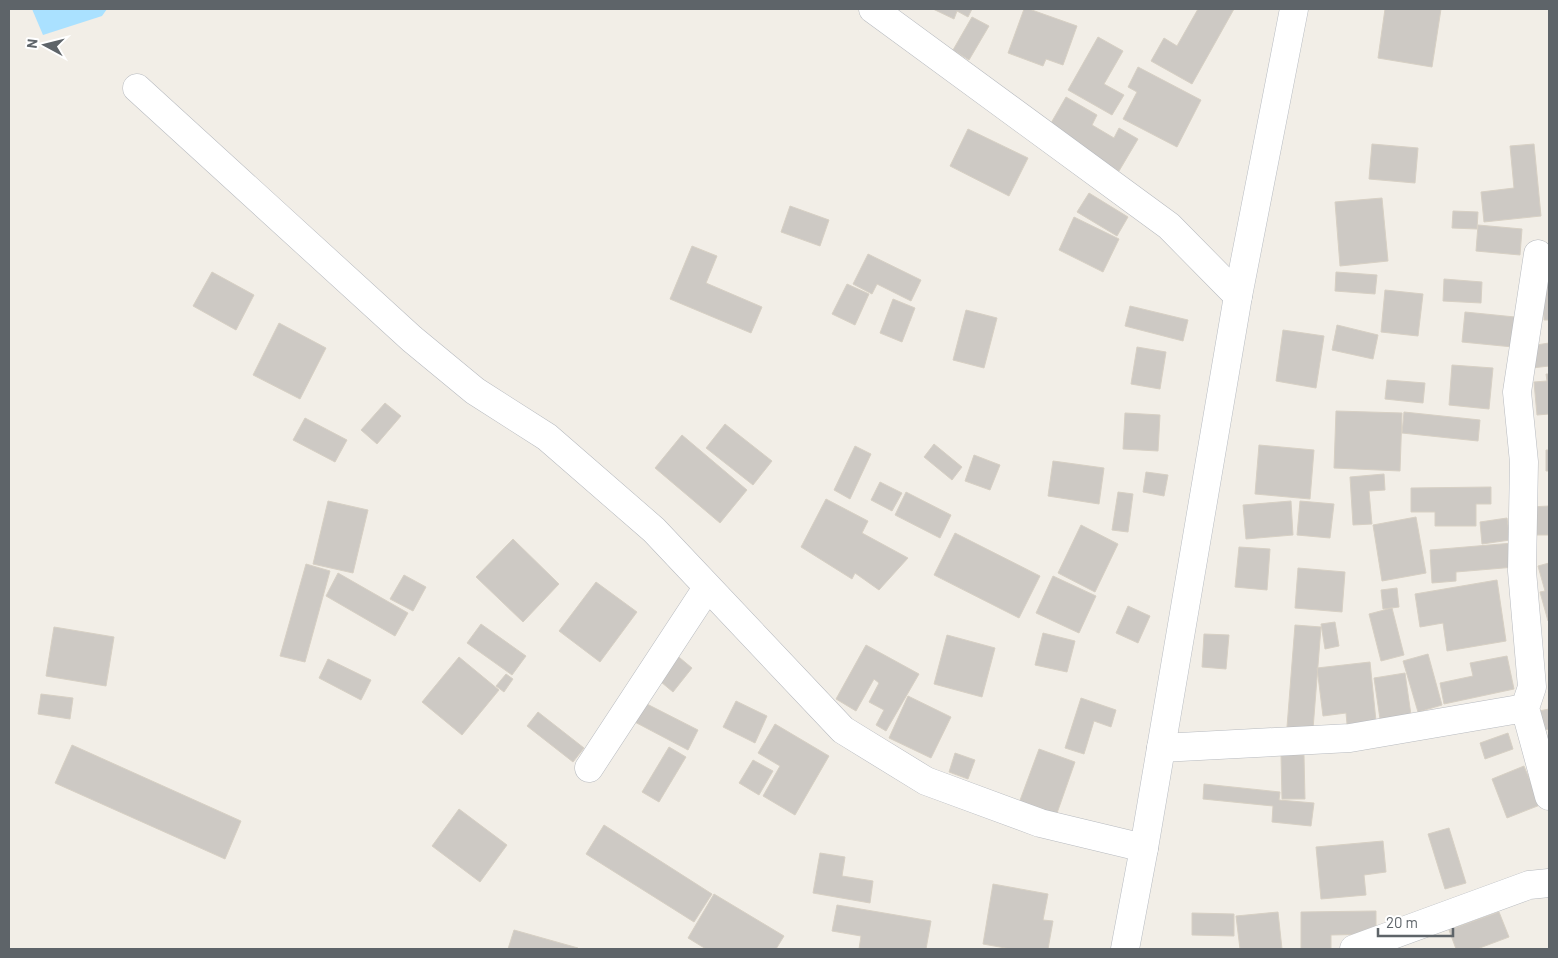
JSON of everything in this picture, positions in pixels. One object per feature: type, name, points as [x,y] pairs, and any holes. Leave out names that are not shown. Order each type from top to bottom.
[{"type":"street","points":[[873,9],[1168,226],[1238,296]]},
{"type":"street","points":[[1125,949],[1238,296],[1294,9]]},
{"type":"street","points":[[137,88],[412,339],[475,391],[547,437],[654,530],[843,730],[926,781],[1040,823],[1144,848]]},
{"type":"street","points":[[1538,254],[1517,392],[1524,462],[1522,571],[1532,687],[1525,708],[1549,796]]},
{"type":"street","points":[[589,768],[707,588]]},
{"type":"street","points":[[1161,748],[1350,738],[1525,708]]},
{"type":"street","points":[[1354,949],[1529,885],[1549,883]]},
{"type":"water","points":[[32,9],[107,9],[102,16],[43,35]]},
{"type":"building","points":[[933,9],[972,9],[968,17],[957,11],[954,19]]},
{"type":"building","points":[[1024,9],[1029,9],[1077,26],[1063,65],[1046,59],[1043,66],[1008,53]]},
{"type":"building","points":[[1198,9],[1234,9],[1192,84],[1151,61],[1164,38],[1177,46]]},
{"type":"building","points":[[1385,9],[1441,9],[1432,67],[1378,58]]},
{"type":"building","points":[[972,17],[989,26],[969,60],[953,50]]},
{"type":"building","points":[[1098,37],[1123,51],[1104,84],[1124,95],[1112,115],[1068,90]]},
{"type":"building","points":[[1138,67],[1201,100],[1177,147],[1123,119],[1137,92],[1128,87]]},
{"type":"building","points":[[1066,97],[1097,115],[1092,125],[1114,138],[1119,128],[1138,139],[1119,171],[1047,130]]},
{"type":"building","points":[[968,129],[1028,158],[1009,196],[950,166]]},
{"type":"building","points":[[1372,144],[1418,148],[1415,183],[1369,179]]},
{"type":"building","points":[[1534,144],[1541,216],[1484,222],[1481,192],[1514,188],[1510,146]]},
{"type":"building","points":[[1089,193],[1128,217],[1117,236],[1077,212]]},
{"type":"building","points":[[1382,198],[1388,261],[1340,266],[1335,202]]},
{"type":"building","points":[[790,206],[829,220],[820,246],[781,232]]},
{"type":"building","points":[[1453,211],[1478,212],[1477,229],[1452,228]]},
{"type":"building","points":[[1074,217],[1119,239],[1103,272],[1059,250]]},
{"type":"building","points":[[1478,225],[1522,229],[1520,255],[1476,251]]},
{"type":"building","points":[[692,246],[717,256],[706,283],[762,307],[751,333],[670,299]]},
{"type":"building","points":[[868,254],[921,280],[911,301],[877,284],[872,294],[853,284]]},
{"type":"building","points":[[212,272],[254,295],[236,330],[193,306]]},
{"type":"building","points":[[1336,272],[1377,275],[1375,294],[1335,291]]},
{"type":"building","points":[[1542,277],[1549,277],[1549,320],[1544,320]]},
{"type":"building","points":[[1444,279],[1482,282],[1481,303],[1443,301]]},
{"type":"building","points":[[847,284],[869,294],[855,325],[832,314]]},
{"type":"building","points":[[1385,290],[1423,294],[1418,336],[1381,332]]},
{"type":"building","points":[[893,299],[915,308],[902,342],[880,333]]},
{"type":"building","points":[[1130,306],[1188,320],[1183,341],[1125,326]]},
{"type":"building","points":[[966,310],[997,318],[984,368],[953,360]]},
{"type":"building","points":[[1465,312],[1515,317],[1513,347],[1462,342]]},
{"type":"building","points":[[279,323],[326,348],[300,399],[253,375]]},
{"type":"building","points":[[1337,325],[1378,335],[1373,359],[1332,350]]},
{"type":"building","points":[[1283,330],[1324,336],[1316,388],[1276,381]]},
{"type":"building","points":[[1549,343],[1549,366],[1532,368],[1530,346]]},
{"type":"building","points":[[1137,347],[1166,352],[1160,389],[1131,384]]},
{"type":"building","points":[[1452,365],[1493,368],[1489,409],[1449,405]]},
{"type":"building","points":[[1546,374],[1549,374],[1549,414],[1537,415],[1534,382],[1547,381]]},
{"type":"building","points":[[1387,380],[1425,383],[1423,403],[1385,399]]},
{"type":"building","points":[[385,403],[401,416],[377,444],[361,430]]},
{"type":"building","points":[[1336,411],[1402,413],[1400,471],[1334,468]]},
{"type":"building","points":[[1404,412],[1480,420],[1478,441],[1402,433]]},
{"type":"building","points":[[1125,413],[1160,415],[1158,451],[1123,449]]},
{"type":"building","points":[[305,418],[347,440],[335,462],[293,440]]},
{"type":"building","points":[[725,424],[772,461],[753,485],[706,448]]},
{"type":"building","points":[[682,435],[747,490],[720,523],[655,468]]},
{"type":"building","points":[[934,444],[962,467],[952,480],[924,457]]},
{"type":"building","points":[[1259,445],[1314,450],[1310,499],[1255,494]]},
{"type":"building","points":[[855,446],[871,454],[850,499],[834,490]]},
{"type":"building","points":[[1546,450],[1549,450],[1549,471],[1546,471]]},
{"type":"building","points":[[974,455],[1000,465],[990,490],[965,481]]},
{"type":"building","points":[[1053,461],[1104,468],[1099,504],[1048,496]]},
{"type":"building","points":[[1146,472],[1168,475],[1164,496],[1143,492]]},
{"type":"building","points":[[1384,474],[1385,490],[1369,491],[1372,524],[1353,525],[1350,477]]},
{"type":"building","points":[[880,482],[902,493],[892,511],[871,500]]},
{"type":"building","points":[[1491,487],[1491,504],[1476,504],[1476,526],[1435,526],[1435,512],[1411,512],[1411,488]]},
{"type":"building","points":[[906,492],[951,515],[940,538],[895,515]]},
{"type":"building","points":[[1118,492],[1133,494],[1128,532],[1112,530]]},
{"type":"building","points":[[826,499],[868,521],[862,533],[908,558],[879,590],[855,573],[852,579],[801,547]]},
{"type":"building","points":[[328,501],[368,510],[353,573],[313,564]]},
{"type":"building","points":[[1291,501],[1293,535],[1246,539],[1243,505]]},
{"type":"building","points":[[1300,501],[1334,504],[1330,538],[1297,535]]},
{"type":"building","points":[[1549,506],[1549,535],[1530,535],[1530,507]]},
{"type":"building","points":[[1416,517],[1426,573],[1382,581],[1373,525]]},
{"type":"building","points":[[1507,518],[1510,540],[1482,544],[1480,522]]},
{"type":"building","points":[[1081,525],[1118,544],[1095,592],[1058,573]]},
{"type":"building","points":[[955,533],[1040,576],[1019,618],[934,575]]},
{"type":"building","points":[[513,539],[559,584],[523,622],[476,577]]},
{"type":"building","points":[[1513,543],[1515,567],[1456,572],[1456,581],[1432,583],[1430,550]]},
{"type":"building","points":[[1239,547],[1270,549],[1267,590],[1235,587]]},
{"type":"building","points":[[1549,563],[1548,621],[1540,592],[1545,591],[1538,566]]},
{"type":"building","points":[[306,564],[330,571],[305,662],[280,656]]},
{"type":"building","points":[[1298,568],[1345,572],[1342,612],[1295,608]]},
{"type":"building","points":[[338,573],[408,613],[395,636],[326,596]]},
{"type":"building","points":[[404,575],[426,587],[413,611],[390,599]]},
{"type":"building","points":[[1053,576],[1096,596],[1079,633],[1036,613]]},
{"type":"building","points":[[1497,580],[1506,641],[1447,651],[1443,623],[1420,627],[1415,594]]},
{"type":"building","points":[[596,582],[637,612],[600,662],[559,631]]},
{"type":"building","points":[[1397,588],[1399,607],[1383,609],[1381,590]]},
{"type":"building","points":[[1128,606],[1150,616],[1138,643],[1116,633]]},
{"type":"building","points":[[1392,608],[1404,655],[1381,661],[1369,614]]},
{"type":"building","points":[[1335,622],[1339,646],[1325,649],[1321,624]]},
{"type":"building","points":[[481,624],[526,656],[512,675],[467,643]]},
{"type":"building","points":[[1295,625],[1321,627],[1313,729],[1287,727]]},
{"type":"building","points":[[54,627],[114,637],[106,686],[46,676]]},
{"type":"building","points":[[1043,633],[1075,641],[1067,672],[1035,665]]},
{"type":"building","points":[[1204,634],[1229,635],[1226,669],[1202,667]]},
{"type":"building","points":[[947,635],[995,648],[982,697],[934,684]]},
{"type":"building","points":[[866,645],[919,674],[886,731],[876,725],[884,710],[869,702],[879,683],[874,679],[856,711],[836,699]]},
{"type":"building","points":[[674,653],[692,668],[673,692],[655,677]]},
{"type":"building","points":[[1428,654],[1442,705],[1418,712],[1403,661]]},
{"type":"building","points":[[1507,656],[1514,689],[1444,704],[1440,683],[1473,676],[1470,663]]},
{"type":"building","points":[[459,657],[499,690],[462,735],[422,702]]},
{"type":"building","points":[[328,659],[371,680],[361,700],[319,678]]},
{"type":"building","points":[[1370,662],[1376,721],[1347,724],[1346,713],[1323,716],[1317,668]]},
{"type":"building","points":[[1405,673],[1411,715],[1380,719],[1374,678]]},
{"type":"building","points":[[506,674],[513,679],[504,692],[496,686]]},
{"type":"building","points":[[41,694],[73,698],[70,719],[38,714]]},
{"type":"building","points":[[908,696],[951,717],[931,758],[889,738]]},
{"type":"building","points":[[1081,698],[1116,710],[1111,727],[1094,721],[1084,754],[1065,748]]},
{"type":"building","points":[[641,701],[698,730],[688,750],[631,720]]},
{"type":"building","points":[[736,701],[767,716],[755,743],[723,727]]},
{"type":"building","points":[[1549,709],[1549,729],[1544,730],[1539,711]]},
{"type":"building","points":[[538,712],[584,748],[573,762],[527,726]]},
{"type":"building","points":[[775,724],[829,756],[795,815],[763,796],[780,766],[758,753]]},
{"type":"building","points":[[1508,733],[1513,749],[1485,759],[1480,743]]},
{"type":"building","points":[[72,745],[241,821],[225,859],[55,783]]},
{"type":"building","points":[[669,747],[686,757],[659,802],[642,792]]},
{"type":"building","points":[[1039,749],[1075,762],[1056,816],[1019,803]]},
{"type":"building","points":[[955,753],[975,760],[968,779],[949,772]]},
{"type":"building","points":[[1281,755],[1304,755],[1305,799],[1282,799]]},
{"type":"building","points":[[753,760],[773,771],[759,795],[739,783]]},
{"type":"building","points":[[1524,766],[1540,805],[1507,818],[1492,779]]},
{"type":"building","points":[[1204,784],[1280,792],[1279,800],[1314,803],[1311,826],[1272,822],[1273,806],[1203,799]]},
{"type":"building","points":[[459,809],[507,845],[480,882],[432,846]]},
{"type":"building","points":[[604,825],[712,894],[694,922],[586,854]]},
{"type":"building","points":[[1449,828],[1466,883],[1445,889],[1428,834]]},
{"type":"building","points":[[1383,841],[1386,872],[1364,875],[1366,895],[1321,899],[1316,847]]},
{"type":"building","points":[[820,853],[845,857],[842,876],[873,881],[870,903],[813,893]]},
{"type":"building","points":[[993,884],[1048,894],[1043,920],[1053,921],[1048,949],[1011,949],[983,944]]},
{"type":"building","points":[[714,894],[784,936],[776,949],[706,949],[688,938]]},
{"type":"building","points":[[837,905],[931,921],[926,949],[859,949],[861,936],[832,931]]},
{"type":"building","points":[[1376,911],[1376,934],[1331,935],[1331,949],[1301,949],[1301,912]]},
{"type":"building","points":[[1278,912],[1282,949],[1240,949],[1236,916]]},
{"type":"building","points":[[1499,912],[1509,937],[1477,949],[1456,949],[1449,930]]},
{"type":"building","points":[[1192,913],[1234,914],[1234,936],[1192,935]]},
{"type":"building","points":[[514,930],[578,948],[578,949],[508,949]]}]
